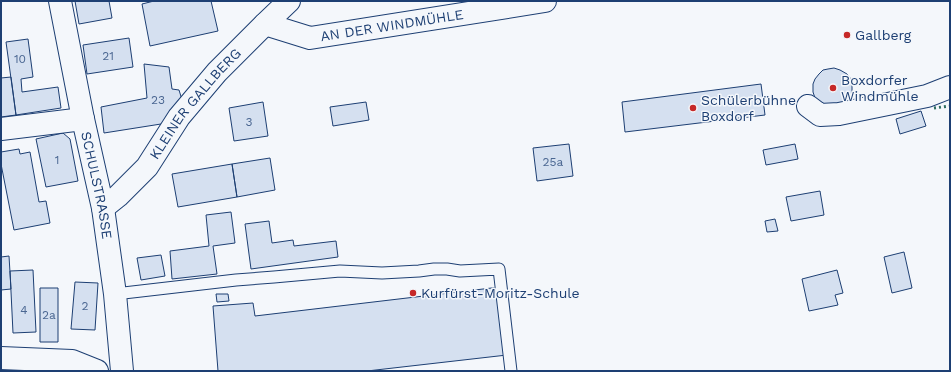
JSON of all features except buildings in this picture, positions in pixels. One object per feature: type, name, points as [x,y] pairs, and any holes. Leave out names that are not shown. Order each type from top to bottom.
[{"type":"street","name":"SCHULSTRASSE","points":[[60,1],[83,119],[103,208],[116,294],[122,371]]},
{"type":"street","name":"KLEINER GALLBERG","points":[[103,208],[118,196],[147,167],[179,117],[217,72],[289,1]]},
{"type":"street","name":"AN DER WINDMÜHLE","points":[[265,24],[310,38],[545,1]]},
{"type":"street","points":[[808,106],[820,115],[839,114],[927,96],[950,87]]},
{"type":"street","points":[[1,129],[83,119]]},
{"type":"street","points":[[1,358],[72,361],[97,371]]},
{"type":"lane","points":[[116,294],[236,280],[340,271],[382,273],[447,269],[460,271],[499,269],[511,371]]},
{"type":"hedge","points":[[934,108],[950,106]]},
{"type":"place","name":"Gallberg","points":[[847,35]]},
{"type":"place","name":"Boxdorfer Windmühle","points":[[833,88]]},
{"type":"place","name":"Schülerbühne Boxdorf","points":[[693,108]]},
{"type":"place","name":"Kurfürst-Moritz-Schule","points":[[413,293]]}]
